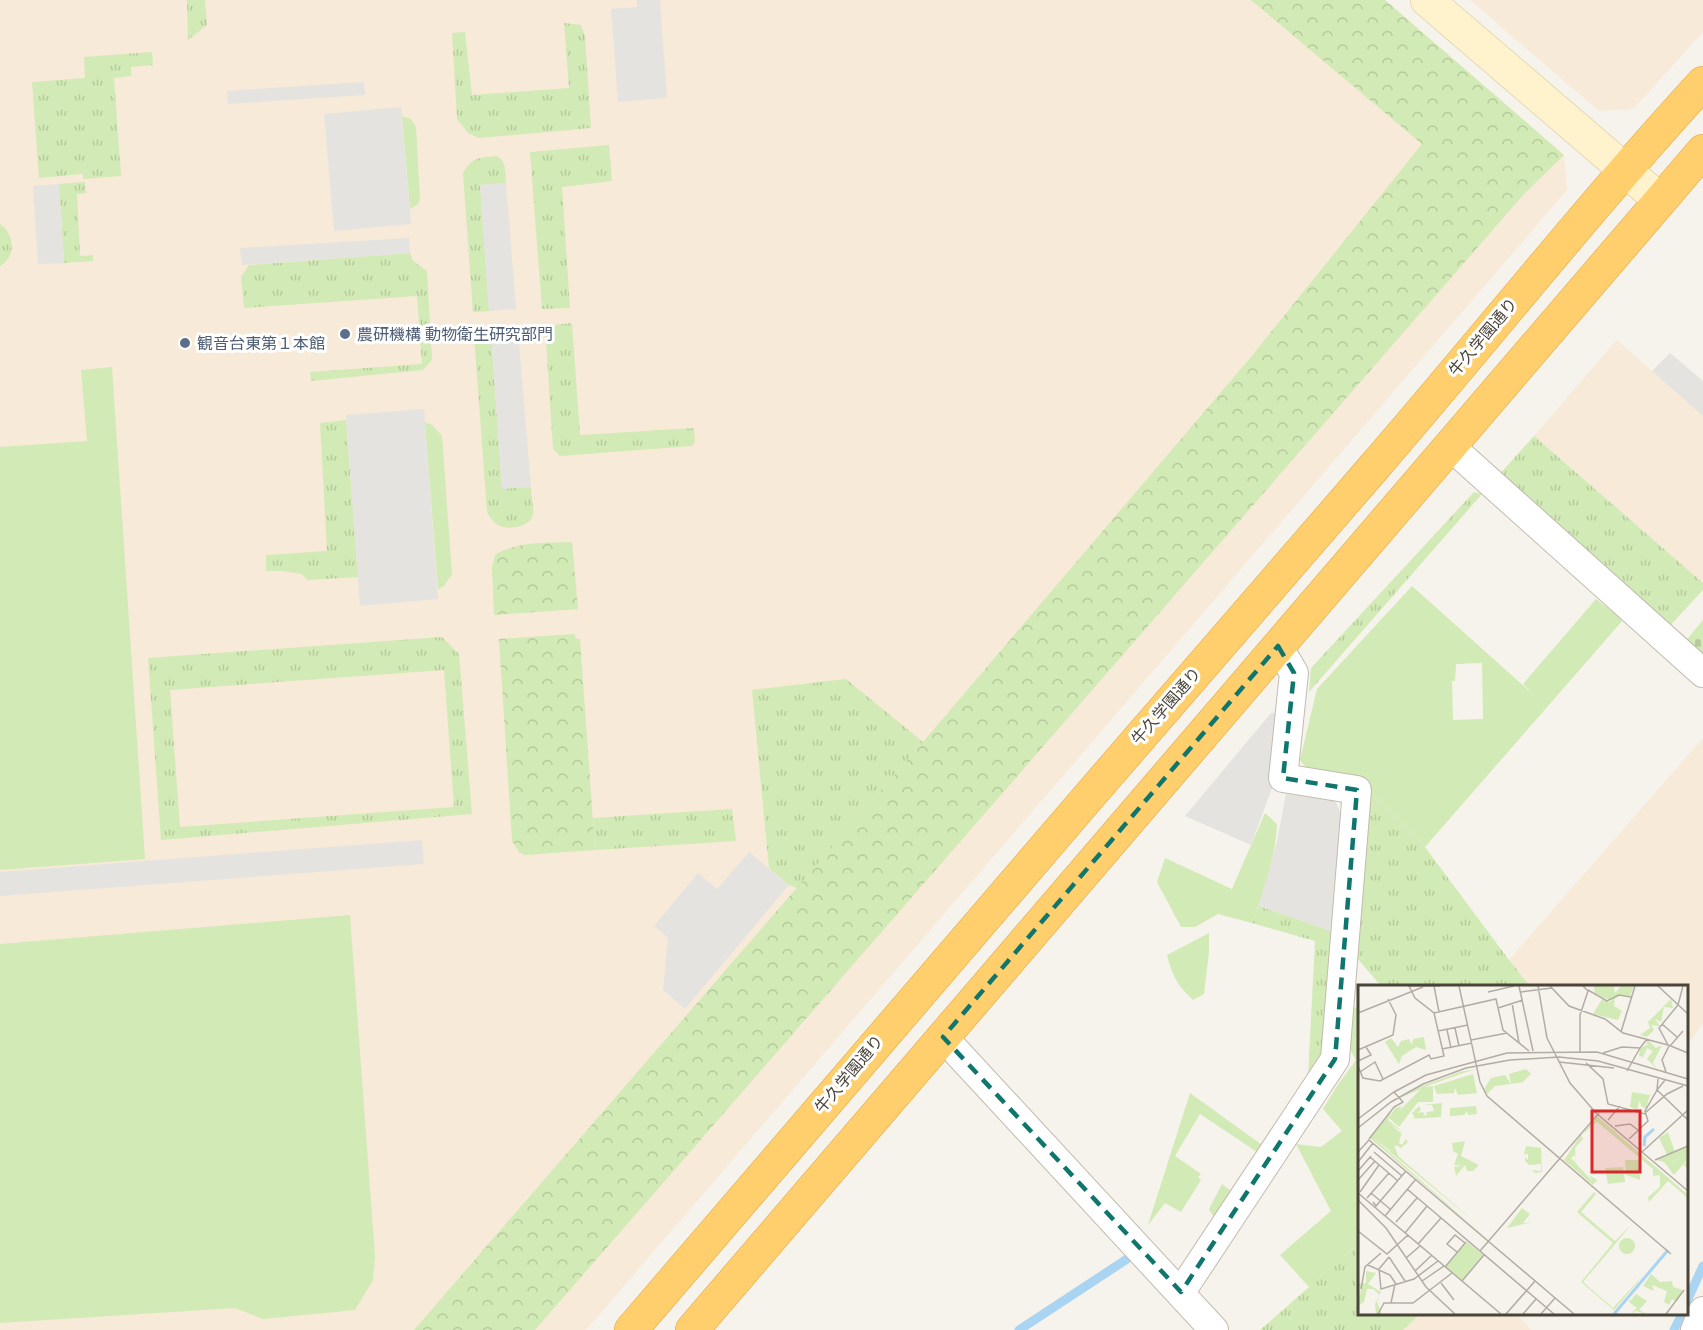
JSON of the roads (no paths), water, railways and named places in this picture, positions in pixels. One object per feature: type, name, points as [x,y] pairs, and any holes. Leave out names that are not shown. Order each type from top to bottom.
[{"type":"highway","name":"牛久学園通り","points":[[631,1330],[921,989],[1383,456],[1625,170],[1703,83]]},
{"type":"highway","points":[[692,1330],[1703,151]]},
{"type":"street","points":[[1426,0],[1660,200]]},
{"type":"street","points":[[1450,446],[1703,673]]},
{"type":"street","points":[[1181,1292],[1335,1059],[1357,790],[1283,778],[1294,673],[1278,646]]},
{"type":"street","points":[[943,1037],[1214,1330]]},
{"type":"street","points":[[1695,1330],[1703,1311]]},
{"type":"waterway","points":[[1019,1330],[1127,1259]]},
{"type":"waterway","points":[[1688,1299],[1703,1266]]},
{"type":"waterway","points":[[1674,1330],[1682,1315]]},
{"type":"place","name":"農研機構 動物衛生研究部門","points":[[345,334]]},
{"type":"place","name":"観音台東第１本館","points":[[185,343]]}]
